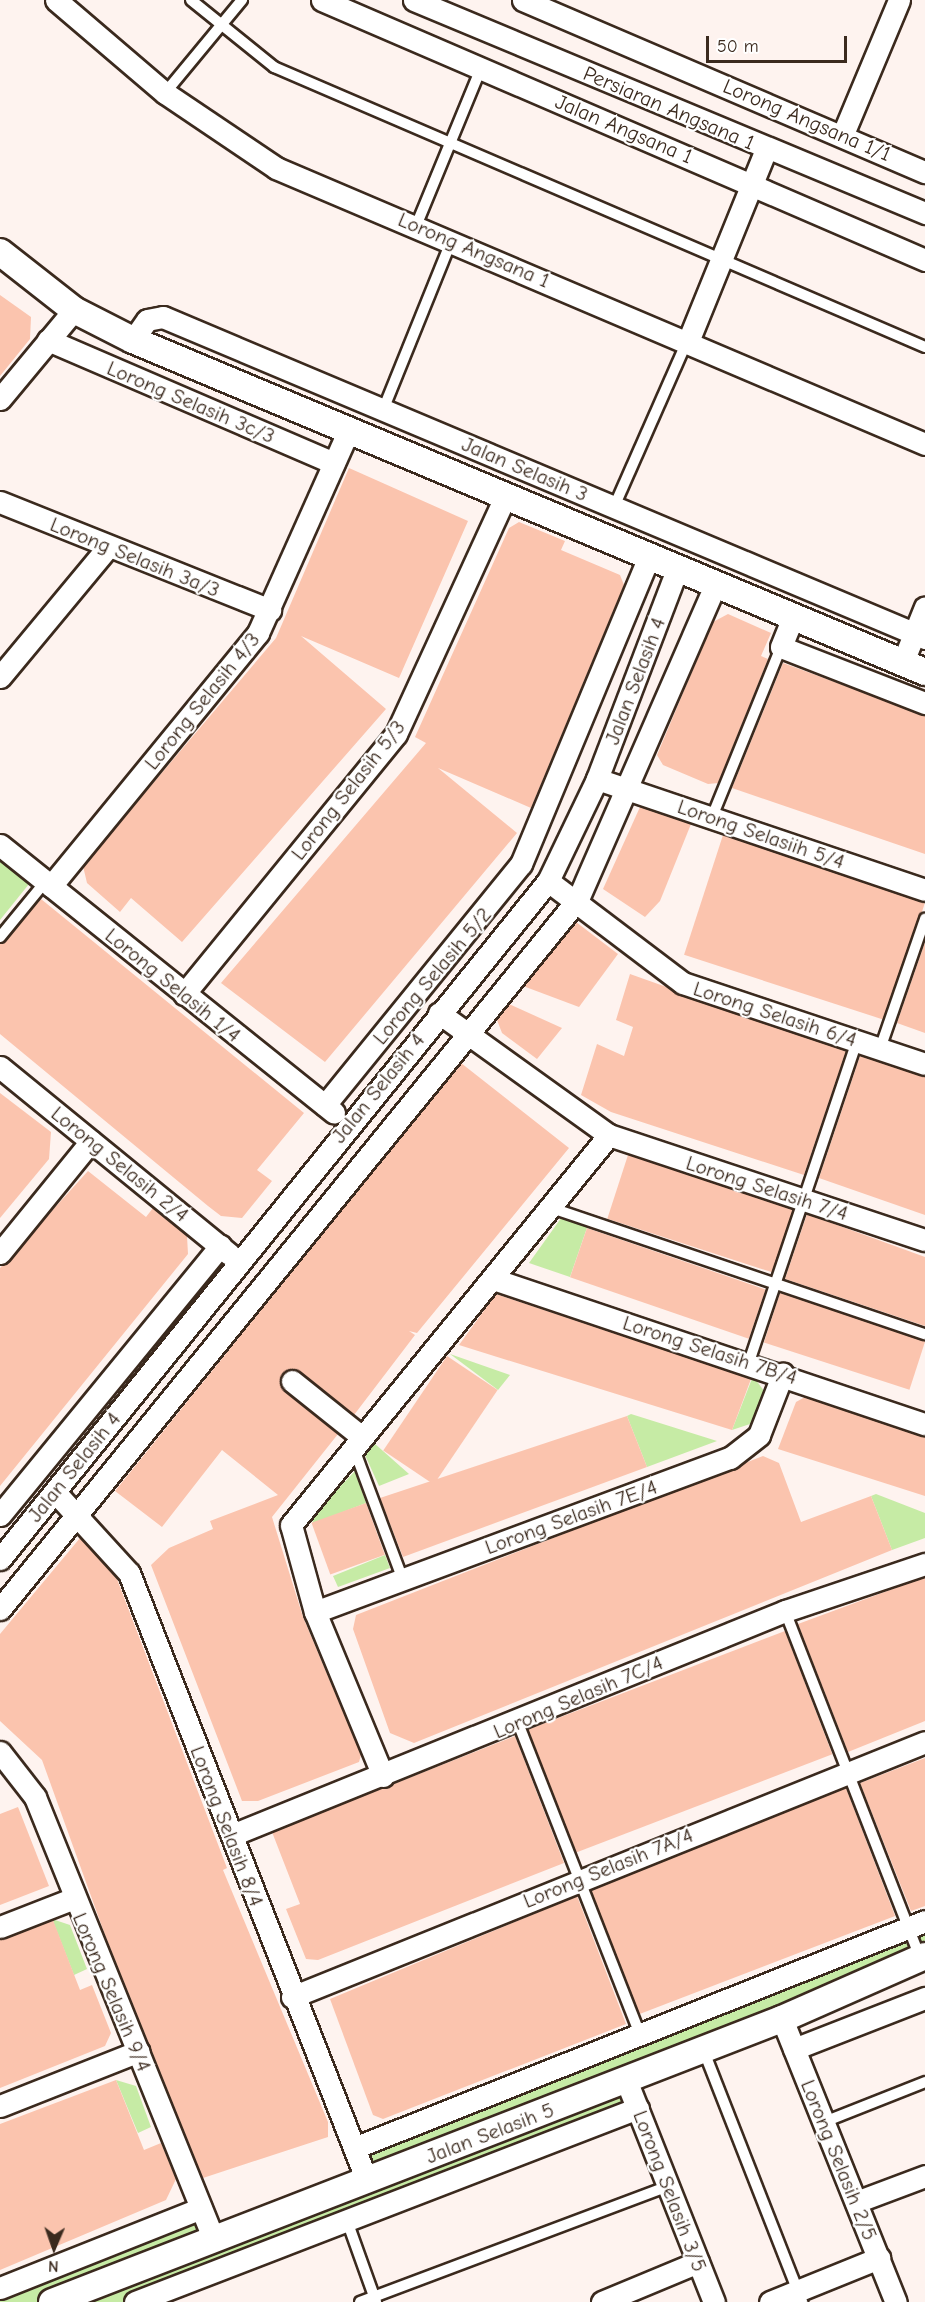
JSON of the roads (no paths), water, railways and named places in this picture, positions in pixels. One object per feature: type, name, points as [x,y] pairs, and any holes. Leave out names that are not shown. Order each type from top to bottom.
[{"type":"street","name":"Lorong Angsana 1","points":[[56,0],[165,93],[276,168],[688,339],[925,444]]},
{"type":"street","name":"Jalan Angsana 1","points":[[322,0],[752,183],[925,260]]},
{"type":"street","name":"Persiaran Angsana 1","points":[[414,0],[766,149],[925,213]]},
{"type":"street","name":"Lorong Angsana 1/1","points":[[524,0],[843,134],[925,172]]},
{"type":"street","points":[[843,134],[899,0]]},
{"type":"street","points":[[688,339],[766,149]]},
{"type":"street","name":"Jalan Selasih 3","points":[[0,252],[74,310],[133,340],[913,668]]},
{"type":"street","points":[[0,399],[74,310]]},
{"type":"street","name":"Jalan Selasih 3","points":[[133,340],[147,320],[163,317],[920,636]]},
{"type":"street","name":"Lorong Selasih 3c/3","points":[[48,340],[334,463]]},
{"type":"street","name":"Lorong Selasih 4/3","points":[[48,884],[258,633],[349,429]]},
{"type":"street","name":"Lorong Selasih 5/3","points":[[184,994],[396,734],[505,497]]},
{"type":"street","name":"Lorong Selasih 3a/3","points":[[0,502],[107,548],[270,610]]},
{"type":"street","points":[[0,677],[107,548]]},
{"type":"street","name":"Lorong Selasih 5/2","points":[[325,1105],[510,882],[532,842],[648,557]]},
{"type":"street","name":"Jalan Selasih 4","points":[[0,1559],[255,1244],[348,1124],[548,881],[597,779],[677,570]]},
{"type":"street","points":[[0,1610],[472,1034],[578,899],[630,789],[715,586]]},
{"type":"street","points":[[913,668],[925,607]]},
{"type":"street","points":[[793,618],[781,647],[925,703]]},
{"type":"street","name":"Lorong Selasiih 5/4","points":[[597,779],[925,890]]},
{"type":"street","name":"Lorong Selasih 1/4","points":[[0,845],[348,1124]]},
{"type":"street","name":"Lorong Selasih 6/4","points":[[548,881],[578,899],[682,983],[925,1064]]},
{"type":"street","name":"Lorong Selasih 7/4","points":[[439,1013],[472,1034],[609,1135],[925,1240]]},
{"type":"street","name":"Lorong Selasih 2/4","points":[[0,1067],[239,1263]]},
{"type":"street","points":[[383,1776],[315,1612],[291,1525],[552,1208],[609,1135]]},
{"type":"street","points":[[0,1253],[92,1142]]},
{"type":"street","points":[[255,1244],[281,1265]]},
{"type":"street","points":[[0,1515],[220,1246]]},
{"type":"street","name":"Lorong Selasih 7B/4","points":[[493,1279],[783,1373],[925,1424]]},
{"type":"street","name":"Lorong Selasih 7E/4","points":[[315,1612],[730,1458],[759,1435],[783,1373]]},
{"type":"street","points":[[292,1381],[358,1443]]},
{"type":"street","name":"Lorong Selasih 8/4","points":[[55,1492],[80,1515],[129,1574],[232,1835],[292,1997],[367,2181]]},
{"type":"street","name":"Lorong Selasih 7C/4","points":[[232,1835],[518,1723],[784,1611],[925,1564]]},
{"type":"street","name":"Lorong Selasih 7A/4","points":[[292,1997],[848,1769],[925,1742]]},
{"type":"street","name":"Lorong Selasih 9/4","points":[[0,1752],[35,1797],[72,1899],[139,2051],[214,2239]]},
{"type":"street","points":[[0,1927],[72,1899]]},
{"type":"street","points":[[354,2148],[917,1924]]},
{"type":"street","name":"Jalan Selasih 5","points":[[52,2302],[782,2019],[923,1957]]},
{"type":"street","points":[[794,2049],[925,1998]]},
{"type":"street","name":"Lorong Selasih 2/5","points":[[782,2019],[896,2302]]},
{"type":"street","points":[[0,2106],[139,2051]]},
{"type":"street","name":"Lorong Selasih 3/5","points":[[626,2080],[714,2302]]},
{"type":"street","name":"Jalan Selasih 5","points":[[135,2302],[346,2218],[638,2108]]},
{"type":"street","points":[[856,2202],[925,2176]]},
{"type":"street","points":[[336,2193],[346,2218]]},
{"type":"street","points":[[0,2288],[201,2208]]},
{"type":"street","points":[[770,2302],[800,2296],[879,2258]]},
{"type":"street","points":[[614,2300],[698,2262]]},
{"type":"lane","points":[[191,0],[274,67],[447,146],[722,258],[925,347]]},
{"type":"lane","points":[[165,93],[242,0]]},
{"type":"lane","points":[[416,226],[481,68]]},
{"type":"lane","points":[[383,410],[451,242]]},
{"type":"lane","points":[[614,507],[688,339]]},
{"type":"lane","points":[[712,817],[781,647]]},
{"type":"lane","points":[[0,937],[48,884]]},
{"type":"lane","points":[[880,1049],[925,919]]},
{"type":"lane","points":[[749,1362],[778,1283],[857,1042]]},
{"type":"lane","points":[[552,1208],[925,1334]]},
{"type":"lane","points":[[358,1443],[403,1580]]},
{"type":"lane","points":[[784,1611],[848,1769],[917,1924],[923,1957]]},
{"type":"lane","points":[[518,1723],[640,2035]]},
{"type":"lane","points":[[703,2049],[800,2296]]},
{"type":"lane","points":[[824,2122],[925,2082]]},
{"type":"lane","points":[[360,2302],[375,2299],[669,2186]]},
{"type":"lane","points":[[346,2218],[375,2299]]}]
